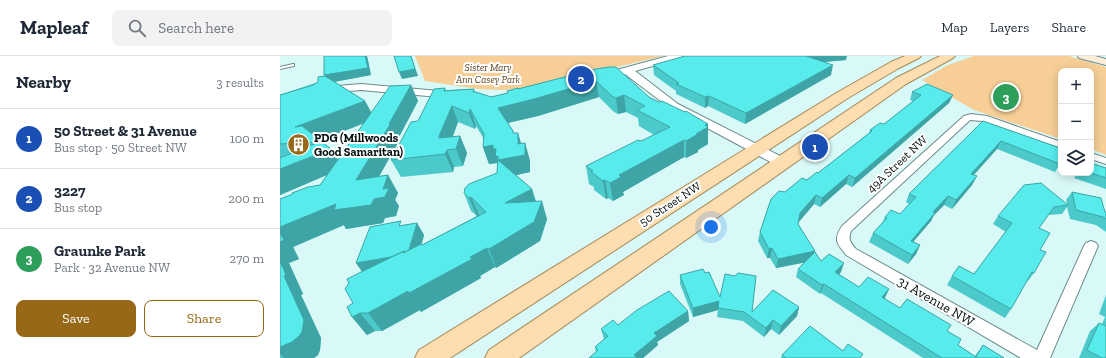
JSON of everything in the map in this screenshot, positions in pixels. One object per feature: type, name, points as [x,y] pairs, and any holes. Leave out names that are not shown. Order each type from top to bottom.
[{"type":"main road","name":"50 Street NW","points":[[428,358],[843,94],[895,65],[915,56]]},
{"type":"main road","points":[[1083,56],[1106,62]]},
{"type":"main road","points":[[1100,56],[1106,58]]},
{"type":"main road","points":[[498,358],[781,162],[901,81],[941,59]]},
{"type":"main road","points":[[451,358],[537,289]]},
{"type":"street","points":[[590,80],[678,56]]},
{"type":"street","points":[[627,70],[674,106],[781,162]]},
{"type":"street","points":[[316,91],[361,87],[459,96]]},
{"type":"street","name":"49A Street NW","points":[[842,238],[846,229],[964,121],[971,117],[989,119],[1058,144]]},
{"type":"street","points":[[1094,157],[1106,161]]},
{"type":"street","name":"31 Avenue NW","points":[[842,238],[842,242],[851,252],[1036,358]]},
{"type":"street","points":[[1042,358],[1091,246]]},
{"type":"lane","points":[[280,68],[293,65]]},
{"type":"green space","name":"Sister Mary Ann Casey Park","points":[[415,56],[663,56],[530,88],[502,90],[478,89],[425,81]]},
{"type":"green space","points":[[974,56],[1069,56],[1106,67],[1106,155],[1094,150],[1094,68],[1058,68],[1058,138],[974,110],[922,80],[948,65]]},
{"type":"building","points":[[324,56],[365,56],[368,68],[324,75]]},
{"type":"building","points":[[394,56],[411,56],[415,69],[399,72]]},
{"type":"building","points":[[685,56],[806,56],[833,65],[746,113],[709,96],[705,97],[676,84],[679,83],[653,65]]},
{"type":"building","points":[[609,67],[616,67],[650,98],[659,102],[662,101],[685,112],[686,111],[708,124],[705,125],[708,127],[686,141],[684,140],[619,175],[621,177],[610,183],[605,180],[603,181],[586,166],[638,140],[641,141],[670,127],[637,110],[645,106],[624,95],[616,98],[612,96],[596,81],[498,108],[513,133],[518,133],[518,144],[525,143],[525,155],[498,160],[532,189],[505,203],[542,201],[534,222],[489,249],[487,248],[470,257],[472,259],[409,293],[408,291],[368,313],[360,313],[352,317],[347,307],[353,303],[345,289],[349,283],[347,279],[404,251],[403,253],[421,244],[422,245],[486,212],[471,197],[469,198],[464,193],[465,188],[469,184],[497,173],[498,156],[495,157],[496,149],[493,149],[493,145],[483,147],[484,134],[470,109],[469,113],[452,106],[439,136],[439,138],[460,136],[456,149],[447,150],[445,154],[391,160],[411,122],[418,121],[434,89],[445,88],[444,91],[474,89],[473,92],[491,97],[508,93],[507,91],[518,88]]},
{"type":"building","points":[[325,76],[365,101],[295,127],[302,126],[331,149],[280,169],[280,158],[319,142],[280,144],[280,95],[313,85],[318,82],[318,77]]},
{"type":"building","points":[[927,84],[953,95],[855,178],[849,175],[822,198],[816,195],[800,213],[798,224],[815,251],[778,259],[772,248],[769,249],[760,232],[771,199],[779,191],[785,192],[802,178],[807,180],[817,172],[818,173],[872,131],[870,130],[880,123],[884,124],[921,95],[912,92]]},
{"type":"building","points":[[411,85],[389,124],[391,123],[356,180],[388,175],[383,189],[389,188],[385,197],[374,199],[371,205],[334,210],[336,204],[280,227],[280,199],[308,187],[320,185],[390,86]]},
{"type":"building","points":[[983,121],[1058,147],[1058,163],[1001,141],[971,174],[977,176],[956,200],[948,196],[933,212],[935,213],[911,241],[920,245],[912,255],[873,233],[887,218],[885,217],[891,210],[900,214],[916,197],[909,194]]},
{"type":"building","points":[[1094,164],[1106,168],[1106,178],[1094,174]]},
{"type":"building","points":[[1041,183],[1068,205],[1054,207],[1039,228],[1050,233],[1040,250],[1046,252],[1034,273],[1032,272],[1011,309],[952,276],[959,266],[974,274],[1012,223],[998,216],[1024,185]]},
{"type":"building","points":[[1072,192],[1101,198],[1106,212],[1106,219],[1076,210]]},
{"type":"building","points":[[401,221],[399,226],[417,223],[409,250],[391,257],[356,263],[370,227]]},
{"type":"building","points":[[280,233],[284,240],[280,242]]},
{"type":"building","points":[[815,252],[821,261],[829,254],[844,263],[835,272],[859,287],[868,277],[889,289],[882,297],[900,308],[907,299],[951,325],[947,331],[961,339],[958,345],[976,357],[983,345],[1004,358],[942,358],[798,269]]},
{"type":"building","points":[[280,261],[286,275],[284,276],[304,320],[302,332],[299,336],[292,342],[280,347]]},
{"type":"building","points":[[703,269],[705,273],[709,272],[720,297],[725,274],[735,276],[738,273],[756,276],[752,312],[773,290],[799,307],[781,326],[773,320],[766,328],[744,312],[718,308],[719,301],[693,308],[680,275]]},
{"type":"building","points":[[669,291],[688,311],[654,333],[657,336],[634,355],[637,358],[589,358],[598,350],[595,347],[608,336],[601,329],[613,320],[618,325],[637,310]]},
{"type":"building","points":[[1099,323],[1106,326],[1106,358],[1102,358],[1087,350]]},
{"type":"building","points":[[810,326],[843,351],[848,344],[863,354],[860,358],[786,358],[782,355]]},
{"type":"place","name":"3227","points":[[581,79]]},
{"type":"place","name":"Graunke Park","points":[[1006,97]]},
{"type":"place","name":"PDG (Millwoods Good Samaritan)","points":[[298,145]]},
{"type":"place","name":"50 Street & 31 Avenue","points":[[815,147]]}]
